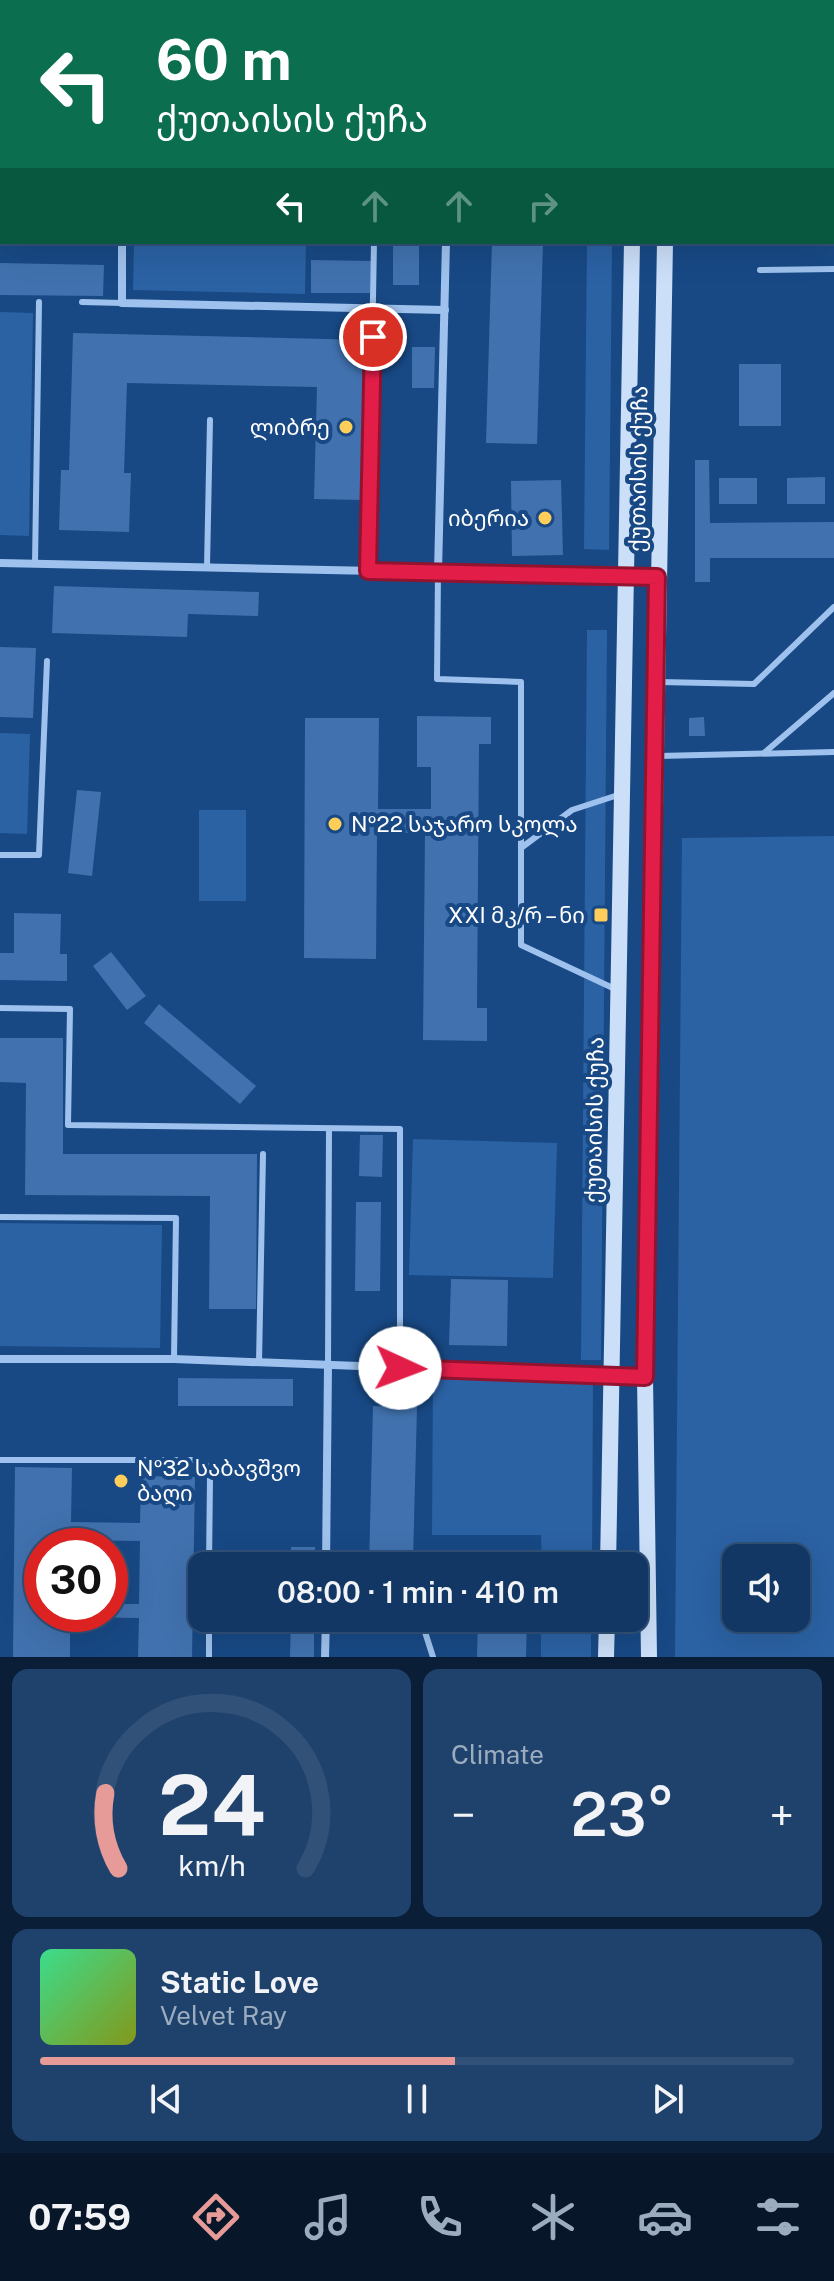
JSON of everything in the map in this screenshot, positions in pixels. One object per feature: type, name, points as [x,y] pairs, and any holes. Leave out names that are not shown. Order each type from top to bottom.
[{"type":"street","points":[[122,244],[122,303],[445,310]]},
{"type":"street","points":[[438,572],[446,244]]},
{"type":"street","name":"ქუთაისის ქუჩა","points":[[608,1552],[632,244]]},
{"type":"street","name":"ქუთაისის ქუჩა","points":[[649,1657],[645,1377],[665,244]]},
{"type":"street","points":[[0,563],[657,577]]},
{"type":"street","points":[[0,1359],[174,1359],[645,1377]]},
{"type":"street","points":[[326,1552],[328,1366]]},
{"type":"street","points":[[325,1657],[326,1632]]},
{"type":"street","points":[[606,1657],[607,1632]]},
{"type":"lane","points":[[368,571],[374,244]]},
{"type":"lane","points":[[760,270],[834,269]]},
{"type":"lane","points":[[35,564],[39,302]]},
{"type":"lane","points":[[82,302],[122,303]]},
{"type":"lane","points":[[207,567],[210,420]]},
{"type":"lane","points":[[438,572],[437,679],[521,682],[521,945],[618,990]]},
{"type":"lane","points":[[656,682],[754,684],[834,607]]},
{"type":"lane","points":[[0,855],[39,855],[47,661]]},
{"type":"lane","points":[[763,754],[834,693]]},
{"type":"lane","points":[[656,757],[834,752]]},
{"type":"lane","points":[[521,848],[572,810],[622,794]]},
{"type":"lane","points":[[0,1008],[70,1009],[68,1125],[400,1129],[400,1368]]},
{"type":"lane","points":[[328,1366],[329,1129]]},
{"type":"lane","points":[[259,1363],[263,1154]]},
{"type":"lane","points":[[0,1217],[176,1218],[174,1359]]},
{"type":"lane","points":[[0,1460],[193,1460],[206,1465],[210,1478],[209,1552]]},
{"type":"lane","points":[[209,1632],[209,1657]]},
{"type":"lane","points":[[425,1632],[433,1657]]},
{"type":"shaded area","points":[[134,244],[306,244],[305,294],[133,290]]},
{"type":"shaded area","points":[[587,244],[612,244],[609,550],[584,549]]},
{"type":"shaded area","points":[[0,312],[33,313],[29,536],[0,535]]},
{"type":"shaded area","points":[[587,630],[607,630],[601,1360],[581,1360]]},
{"type":"shaded area","points":[[0,733],[30,734],[27,834],[0,833]]},
{"type":"shaded area","points":[[199,810],[246,810],[246,901],[199,901]]},
{"type":"shaded area","points":[[834,836],[834,1657],[675,1657],[682,838]]},
{"type":"shaded area","points":[[413,1139],[557,1143],[553,1278],[409,1275]]},
{"type":"shaded area","points":[[0,1223],[162,1225],[160,1348],[0,1346]]},
{"type":"shaded area","points":[[433,1379],[593,1380],[592,1552],[542,1552],[541,1535],[432,1535]]},
{"type":"shaded area","points":[[541,1632],[591,1632],[591,1657],[541,1657]]},
{"type":"building","points":[[393,244],[419,244],[419,285],[393,285]]},
{"type":"building","points":[[492,244],[543,244],[537,444],[486,443]]},
{"type":"building","points":[[311,260],[371,261],[370,293],[311,293]]},
{"type":"building","points":[[0,263],[104,265],[103,296],[0,295]]},
{"type":"building","points":[[73,333],[367,340],[362,500],[314,499],[317,387],[127,383],[124,473],[131,473],[129,532],[59,530],[61,470],[69,470]]},
{"type":"building","points":[[412,347],[435,347],[434,388],[412,388]]},
{"type":"building","points":[[739,364],[781,364],[781,426],[739,426]]},
{"type":"building","points":[[695,460],[709,460],[710,523],[834,522],[834,558],[710,558],[710,582],[695,582]]},
{"type":"building","points":[[825,477],[825,504],[787,504],[787,478]]},
{"type":"building","points":[[719,478],[757,478],[757,504],[719,504]]},
{"type":"building","points":[[561,480],[563,555],[512,556],[511,481]]},
{"type":"building","points":[[54,586],[259,592],[258,616],[188,614],[187,637],[52,633]]},
{"type":"building","points":[[0,647],[36,648],[33,718],[0,717]]},
{"type":"building","points":[[417,716],[491,717],[491,744],[479,744],[477,1008],[487,1008],[487,1041],[423,1040],[425,833],[377,833],[376,959],[304,958],[305,718],[379,718],[378,809],[431,809],[431,767],[417,767]]},
{"type":"building","points":[[704,717],[705,736],[689,736],[689,718]]},
{"type":"building","points":[[77,790],[101,792],[92,876],[68,873]]},
{"type":"building","points":[[14,913],[61,914],[60,954],[67,954],[67,981],[0,980],[0,953],[14,953]]},
{"type":"building","points":[[111,952],[146,996],[127,1010],[93,966]]},
{"type":"building","points":[[159,1004],[256,1086],[240,1104],[144,1023]]},
{"type":"building","points":[[0,1038],[63,1038],[63,1154],[257,1154],[256,1309],[209,1309],[210,1196],[25,1195],[26,1083],[0,1082]]},
{"type":"building","points":[[360,1135],[383,1135],[382,1177],[359,1176]]},
{"type":"building","points":[[356,1202],[381,1202],[380,1291],[355,1291]]},
{"type":"building","points":[[451,1279],[508,1280],[507,1346],[449,1345]]},
{"type":"building","points":[[178,1378],[293,1379],[293,1406],[178,1406]]},
{"type":"building","points":[[373,1406],[417,1407],[413,1552],[369,1552]]},
{"type":"building","points":[[15,1467],[72,1468],[71,1522],[140,1523],[141,1476],[195,1477],[194,1552],[188,1552],[188,1632],[192,1632],[192,1657],[138,1657],[139,1618],[128,1618],[128,1604],[139,1604],[140,1541],[128,1541],[128,1528],[24,1528],[24,1632],[70,1632],[70,1657],[13,1657]]},
{"type":"building","points":[[291,1547],[315,1547],[315,1552],[291,1552]]},
{"type":"building","points":[[291,1632],[314,1632],[314,1657],[290,1657]]},
{"type":"building","points":[[478,1632],[527,1632],[526,1657],[477,1657]]},
{"type":"place","name":"ლიბრე","points":[[346,427]]},
{"type":"place","name":"იბერია","points":[[545,518]]},
{"type":"place","name":"№22 საჯარო სკოლა","points":[[335,824]]},
{"type":"place","name":"XXI მკ/რ – ნი","points":[[601,915]]},
{"type":"place","name":"№32 საბავშვო ბაღი","points":[[121,1481]]},
{"type":"route","points":[[373,337],[368,571],[657,577],[645,1377],[400,1368]]}]
